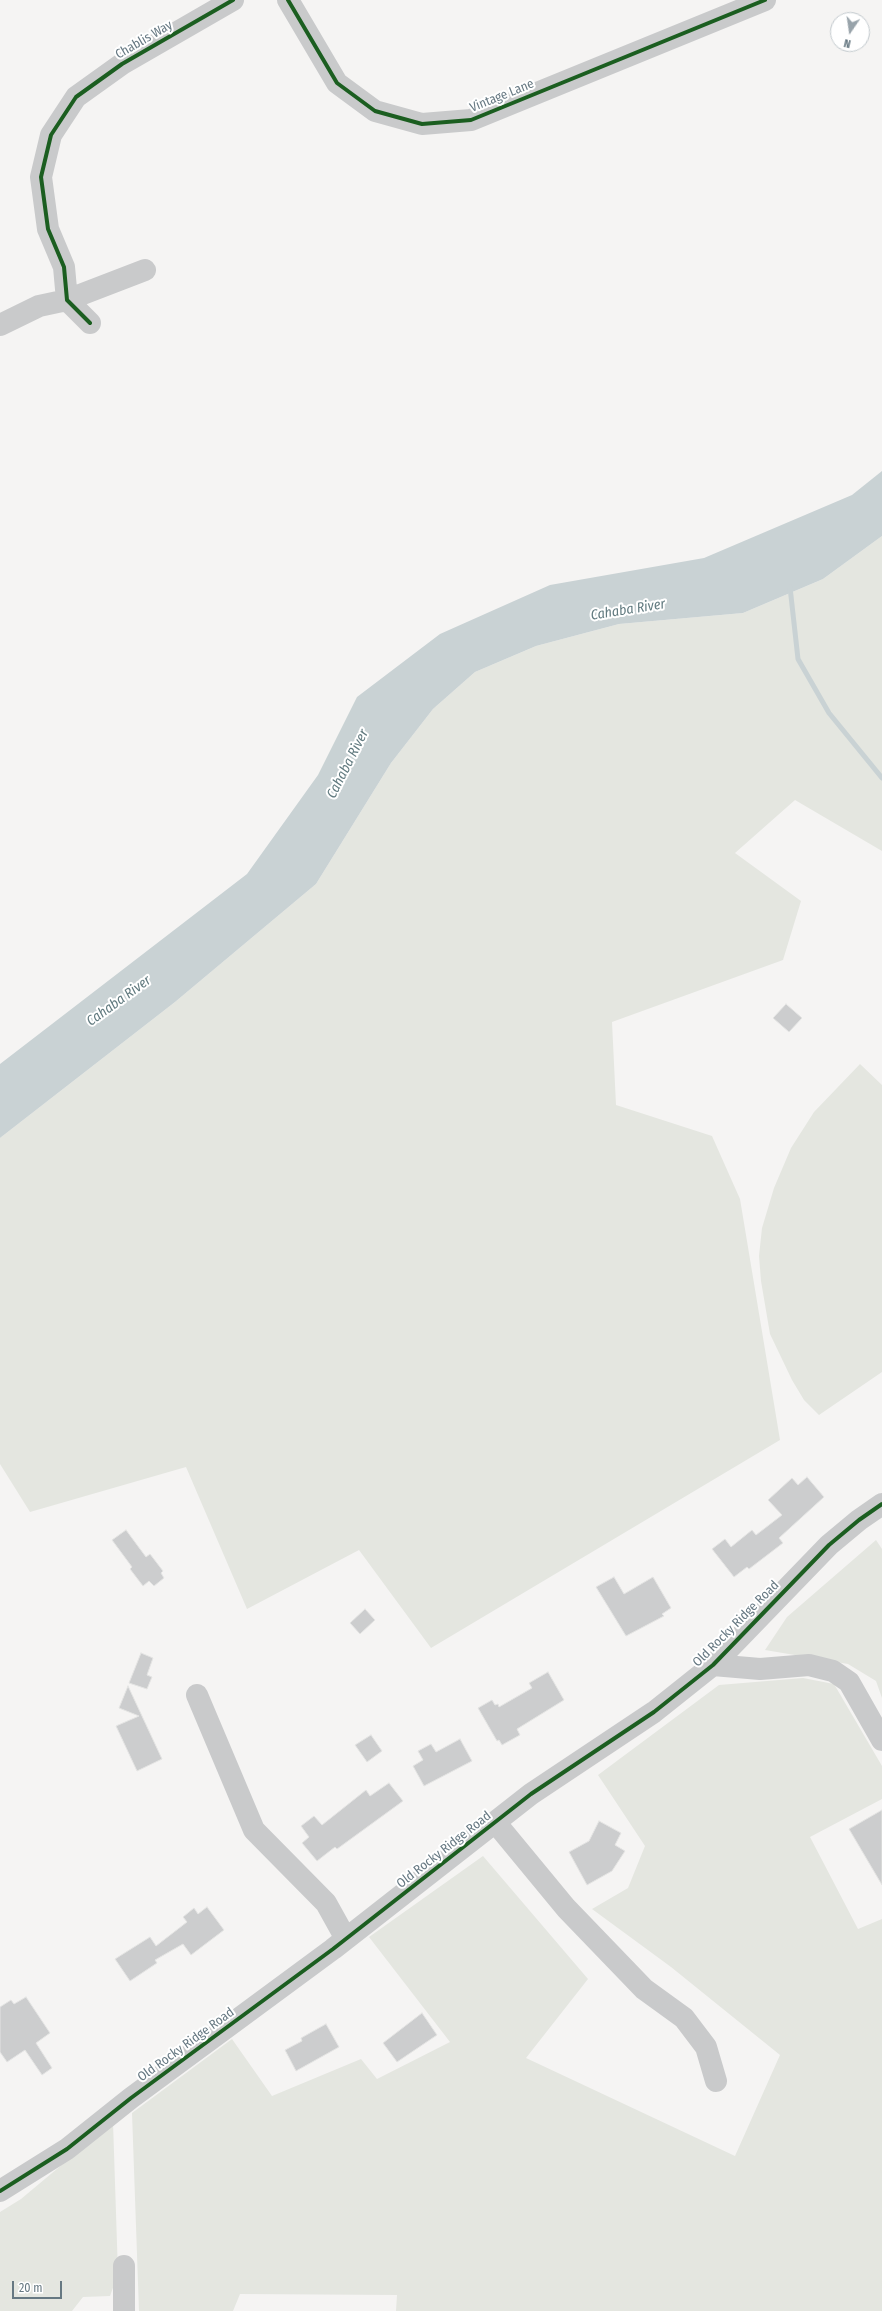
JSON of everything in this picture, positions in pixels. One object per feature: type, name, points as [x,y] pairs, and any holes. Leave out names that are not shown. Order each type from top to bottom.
[{"type":"street","name":"Chablis Way","points":[[67,300],[64,267],[48,229],[42,198],[41,177],[51,135],[76,97],[122,64],[233,0]]},
{"type":"street","name":"Vintage Lane","points":[[288,0],[337,83],[375,111],[422,124],[471,120],[765,0]]},
{"type":"street","points":[[0,325],[39,306],[67,300],[144,270]]},
{"type":"street","points":[[67,300],[90,323]]},
{"type":"street","name":"Old Rocky Ridge Road","points":[[0,2191],[67,2149],[131,2098],[346,1939],[531,1794],[654,1712],[713,1665],[829,1545],[859,1520],[882,1504]]},
{"type":"street","points":[[713,1665],[760,1669],[809,1665],[833,1671],[849,1682],[882,1740]]},
{"type":"street","points":[[198,1696],[254,1830],[326,1903],[346,1939]]},
{"type":"street","points":[[495,1822],[566,1908],[644,1989],[684,2018],[706,2047],[716,2081]]},
{"type":"street","points":[[124,2266],[124,2311]]},
{"type":"shaded area","points":[[882,536],[882,851],[795,800],[735,853],[801,901],[783,960],[612,1022],[616,1105],[712,1136],[740,1199],[780,1440],[431,1648],[359,1550],[247,1609],[186,1467],[30,1512],[0,1464],[0,1138],[175,1002],[316,884],[391,763],[433,709],[475,672],[536,646],[619,624],[743,613],[823,579]]},
{"type":"shaded area","points":[[860,1064],[882,1085],[882,1372],[819,1415],[804,1400],[792,1380],[770,1334],[761,1281],[759,1256],[762,1228],[774,1188],[791,1148],[814,1112]]},
{"type":"shaded area","points":[[876,1540],[882,1549],[882,1698],[876,1681],[848,1664],[765,1650],[787,1617]]},
{"type":"shaded area","points":[[803,1678],[834,1684],[882,1766],[882,1799],[810,1837],[858,1929],[882,1919],[882,2311],[396,2311],[397,2295],[240,2294],[233,2311],[139,2311],[132,2113],[232,2039],[272,2096],[361,2059],[377,2079],[450,2042],[369,1937],[483,1856],[588,1979],[526,2058],[735,2156],[780,2055],[671,1967],[592,1909],[628,1888],[645,1846],[598,1775],[719,1685]]},
{"type":"shaded area","points":[[113,2122],[118,2274],[110,2296],[83,2297],[72,2311],[0,2311],[0,2212],[21,2199]]},
{"type":"water","name":"Cahaba River","points":[[882,471],[882,536],[823,579],[743,613],[619,624],[536,646],[475,672],[433,709],[391,763],[316,884],[175,1002],[0,1138],[0,1064],[247,874],[318,775],[357,697],[440,634],[550,585],[704,558],[852,495]]},
{"type":"building","points":[[786,1004],[802,1018],[789,1032],[773,1018]]},
{"type":"building","points":[[807,1477],[824,1497],[779,1538],[783,1543],[749,1569],[747,1567],[734,1577],[712,1549],[725,1539],[731,1547],[752,1530],[756,1535],[782,1515],[768,1500],[792,1478],[798,1485]]},
{"type":"building","points":[[126,1530],[146,1557],[150,1554],[163,1571],[161,1573],[164,1578],[154,1586],[149,1581],[143,1586],[130,1569],[132,1567],[112,1540]]},
{"type":"building","points":[[614,1577],[624,1594],[653,1577],[671,1608],[662,1614],[664,1616],[626,1636],[596,1587]]},
{"type":"building","points":[[365,1609],[375,1620],[360,1634],[350,1623]]},
{"type":"building","points":[[141,1653],[153,1658],[147,1675],[152,1677],[147,1689],[129,1683]]},
{"type":"building","points":[[548,1672],[564,1700],[517,1729],[520,1735],[502,1745],[499,1740],[497,1741],[478,1708],[492,1700],[495,1705],[498,1704],[499,1707],[532,1688],[529,1683]]},
{"type":"building","points":[[128,1686],[162,1759],[137,1771],[116,1726],[139,1716],[119,1708]]},
{"type":"building","points":[[371,1735],[382,1751],[367,1762],[355,1745]]},
{"type":"building","points":[[460,1739],[472,1761],[424,1786],[413,1766],[423,1760],[418,1751],[431,1744],[436,1752]]},
{"type":"building","points":[[389,1783],[403,1801],[337,1849],[335,1847],[317,1861],[302,1843],[309,1837],[301,1826],[314,1816],[322,1825],[366,1790],[370,1796]]},
{"type":"building","points":[[882,1810],[882,1885],[849,1829]]},
{"type":"building","points":[[599,1821],[621,1833],[615,1845],[625,1851],[612,1871],[587,1885],[569,1852],[589,1841]]},
{"type":"building","points":[[207,1907],[224,1930],[191,1955],[183,1944],[155,1960],[157,1963],[130,1981],[115,1959],[150,1937],[156,1946],[187,1922],[183,1917],[194,1908],[198,1914]]},
{"type":"building","points":[[26,1997],[50,2033],[36,2043],[52,2068],[42,2075],[25,2050],[7,2062],[0,2052],[0,2007],[11,2000],[14,2004]]},
{"type":"building","points":[[422,2013],[437,2035],[397,2062],[383,2043]]},
{"type":"building","points":[[326,2024],[339,2047],[296,2071],[285,2050],[302,2041],[301,2038]]},
{"type":"waterway","points":[[790,587],[798,659],[829,713],[882,778]]},
{"type":"cycle path","points":[[90,323],[67,300],[64,267],[48,229],[41,177],[51,135],[76,97],[122,64],[233,0]]},
{"type":"cycle path","points":[[288,0],[337,83],[375,111],[422,124],[471,120],[765,0]]},
{"type":"cycle path","points":[[0,2191],[67,2149],[131,2098],[333,1949],[531,1794],[654,1712],[713,1665],[829,1545],[859,1520],[882,1504]]}]
